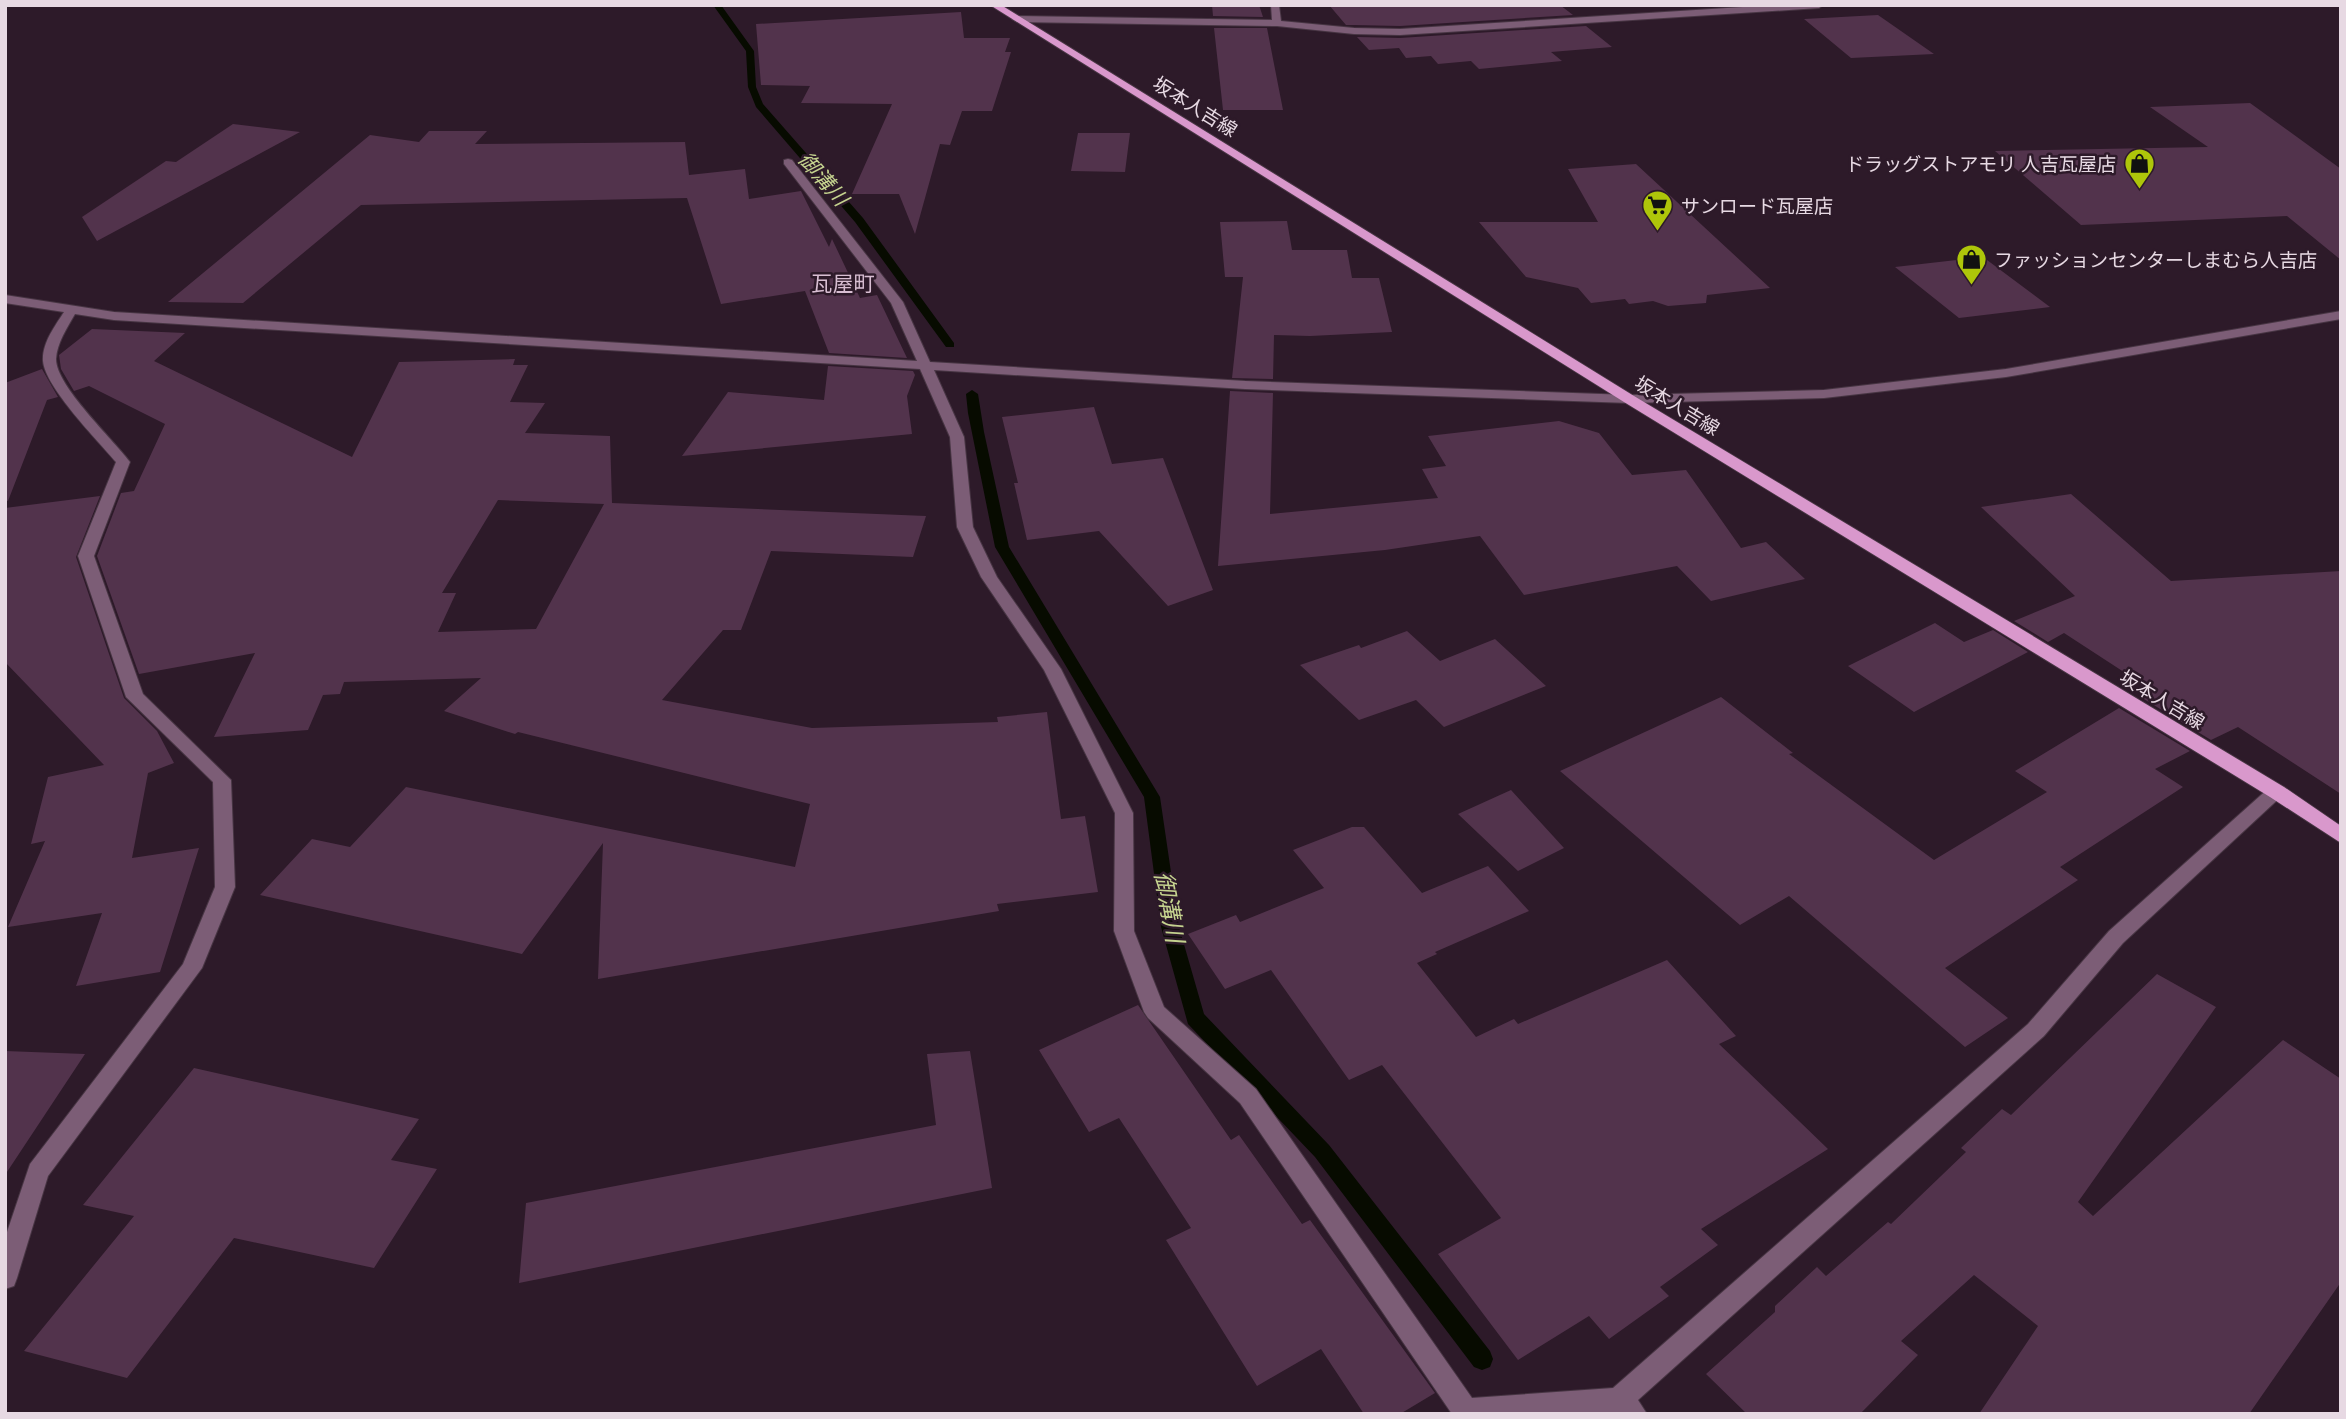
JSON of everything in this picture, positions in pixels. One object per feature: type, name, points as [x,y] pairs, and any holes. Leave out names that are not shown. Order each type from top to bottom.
[{"type":"main road","name":"坂本人吉線","points":[[994,5],[1629,399],[2277,792],[2341,836]]},
{"type":"street","points":[[1275,5],[1277,23]]},
{"type":"street","points":[[1017,19],[1277,23],[1400,32],[1819,5]]},
{"type":"street","points":[[788,162],[897,302],[957,437],[965,527],[989,577],[1052,669],[1124,813],[1124,931],[1155,1012],[1248,1096],[1465,1412],[1626,1408],[2036,1030],[2116,937],[2277,792]]},
{"type":"street","points":[[5,299],[114,316],[1245,385],[1629,399],[1824,394],[2006,373],[2341,315]]},
{"type":"street","points":[[5,1278],[38,1171],[192,968],[225,887],[222,780],[135,697],[86,556],[123,462],[66,393],[50,365],[55,336],[72,309]]},
{"type":"building","points":[[1212,5],[1259,5],[1263,17],[1213,16]]},
{"type":"building","points":[[1329,5],[1560,5],[1573,15],[1400,26],[1346,25]]},
{"type":"building","points":[[961,12],[964,38],[1010,38],[1005,52],[1011,52],[992,111],[962,111],[950,145],[940,144],[915,234],[899,194],[852,194],[892,104],[801,103],[810,86],[761,85],[756,24]]},
{"type":"building","points":[[1878,15],[1934,54],[1851,58],[1804,19]]},
{"type":"building","points":[[1586,26],[1612,47],[1551,52],[1562,61],[1479,69],[1471,61],[1438,64],[1431,56],[1406,58],[1399,48],[1369,50],[1357,37],[1400,38]]},
{"type":"building","points":[[1214,28],[1267,28],[1283,110],[1223,110]]},
{"type":"building","points":[[2250,103],[2341,169],[2341,260],[2287,216],[2081,225],[1995,151],[2208,147],[2150,107]]},
{"type":"building","points":[[233,124],[300,132],[97,241],[82,217],[166,161],[176,162]]},
{"type":"building","points":[[429,131],[487,131],[475,144],[685,142],[689,175],[745,169],[749,199],[801,191],[829,247],[832,239],[860,298],[877,295],[907,358],[829,353],[805,291],[721,304],[687,198],[361,205],[243,303],[168,302],[370,135],[419,142]]},
{"type":"building","points":[[1078,133],[1130,133],[1125,172],[1071,171]]},
{"type":"building","name":"サンロード瓦屋店","points":[[1636,164],[1770,288],[1707,295],[1706,303],[1668,306],[1653,301],[1629,304],[1625,299],[1591,303],[1578,288],[1526,277],[1479,222],[1598,222],[1568,169]]},
{"type":"building","points":[[1287,221],[1292,250],[1347,250],[1352,278],[1379,278],[1392,332],[1274,335],[1273,379],[1232,378],[1243,277],[1225,277],[1220,222]]},
{"type":"building","name":"ファッションセンターしまむら人吉店","points":[[1983,257],[2050,307],[1959,318],[1895,267]]},
{"type":"building","points":[[92,329],[185,333],[154,361],[352,457],[399,362],[515,359],[513,365],[528,365],[510,402],[545,403],[525,433],[610,436],[612,503],[926,516],[913,557],[771,551],[741,630],[723,630],[662,700],[812,728],[998,722],[997,717],[1047,712],[1061,819],[1085,816],[1098,892],[997,904],[999,911],[598,979],[603,843],[522,954],[260,895],[312,839],[350,847],[406,787],[795,867],[810,804],[518,732],[515,734],[444,711],[481,678],[344,682],[340,694],[323,695],[308,730],[214,737],[255,653],[139,674],[97,556],[121,493],[134,491],[165,424],[89,386],[74,391],[61,369],[59,355]],"holes":[[[498,500],[604,504],[536,629],[438,632],[456,593],[442,593]]]},
{"type":"building","points":[[828,366],[913,371],[915,375],[907,396],[912,434],[682,456],[728,392],[824,400]]},
{"type":"building","points":[[42,369],[58,397],[47,400],[8,501],[5,500],[5,383]]},
{"type":"building","points":[[1230,391],[1273,393],[1270,514],[1438,498],[1422,469],[1446,466],[1428,436],[1559,421],[1599,433],[1632,475],[1686,470],[1741,548],[1766,542],[1805,579],[1711,601],[1677,566],[1524,595],[1480,536],[1385,550],[1218,566]]},
{"type":"building","points":[[1094,407],[1112,464],[1163,458],[1213,590],[1168,606],[1099,531],[1027,540],[1014,483],[1018,483],[1002,417]]},
{"type":"building","points":[[2071,494],[2171,581],[2341,571],[2341,794],[2238,727],[2211,740],[2139,696],[2150,689],[2064,633],[2048,642],[2014,621],[2075,596],[1981,507]]},
{"type":"building","points":[[100,496],[76,557],[124,698],[157,731],[174,763],[148,773],[132,858],[199,848],[160,972],[76,986],[102,913],[8,927],[45,841],[31,844],[48,777],[104,765],[5,662],[5,508]]},
{"type":"building","points":[[1935,623],[1964,642],[1993,630],[2028,652],[1914,712],[1848,666]]},
{"type":"building","points":[[1407,631],[1440,661],[1495,639],[1546,686],[1444,727],[1416,700],[1359,720],[1300,665],[1359,645],[1361,648]]},
{"type":"building","points":[[1721,697],[1793,753],[1789,754],[1934,860],[2047,792],[2015,771],[2119,708],[2190,751],[2155,769],[2183,787],[2060,867],[2078,880],[1945,968],[2008,1018],[1965,1047],[1789,896],[1740,925],[1560,771]]},
{"type":"building","points":[[1511,790],[1564,848],[1518,871],[1458,814]]},
{"type":"building","points":[[1352,827],[1364,827],[1422,893],[1488,866],[1529,911],[1435,952],[1437,954],[1417,963],[1476,1037],[1514,1019],[1518,1024],[1667,960],[1736,1036],[1719,1044],[1828,1149],[1701,1229],[1718,1245],[1660,1287],[1669,1296],[1609,1339],[1589,1316],[1518,1360],[1438,1254],[1501,1218],[1382,1065],[1349,1080],[1271,970],[1225,989],[1188,934],[1236,915],[1240,922],[1324,888],[1293,850]]},
{"type":"building","points":[[2157,974],[2216,1007],[2078,1202],[2093,1216],[2283,1040],[2341,1079],[2341,1282],[2249,1414],[1979,1414],[2038,1326],[1974,1275],[1901,1341],[1918,1355],[1860,1414],[1747,1414],[1706,1374],[1775,1312],[1775,1306],[1817,1267],[1826,1276],[1888,1222],[1891,1224],[1966,1152],[1961,1148],[2002,1109],[2011,1115]]},
{"type":"building","points":[[1138,1005],[1231,1140],[1239,1135],[1302,1224],[1310,1220],[1435,1393],[1400,1414],[1364,1414],[1321,1349],[1257,1386],[1166,1240],[1191,1228],[1119,1118],[1089,1132],[1039,1050]]},
{"type":"building","points":[[5,1051],[85,1054],[5,1175]]},
{"type":"building","points":[[970,1051],[992,1188],[519,1283],[526,1203],[936,1125],[927,1054]]},
{"type":"building","points":[[194,1068],[419,1119],[391,1160],[437,1169],[374,1268],[234,1238],[127,1378],[24,1351],[134,1216],[83,1205]]},
{"type":"waterway","name":"御溝川","points":[[717,5],[750,51],[752,87],[759,105],[859,220],[950,345]]},
{"type":"waterway","name":"御溝川","points":[[972,394],[977,432],[1002,547],[1152,797],[1170,927],[1195,1018],[1322,1151],[1482,1359]]},
{"type":"place","name":"ドラッグストアモリ 人吉瓦屋店","points":[[2139,191]]},
{"type":"place","name":"サンロード瓦屋店","points":[[1658,233]]},
{"type":"place","name":"ファッションセンターしまむら人吉店","points":[[1971,287]]},
{"type":"district","name":"瓦屋町","points":[[843,284]]}]
